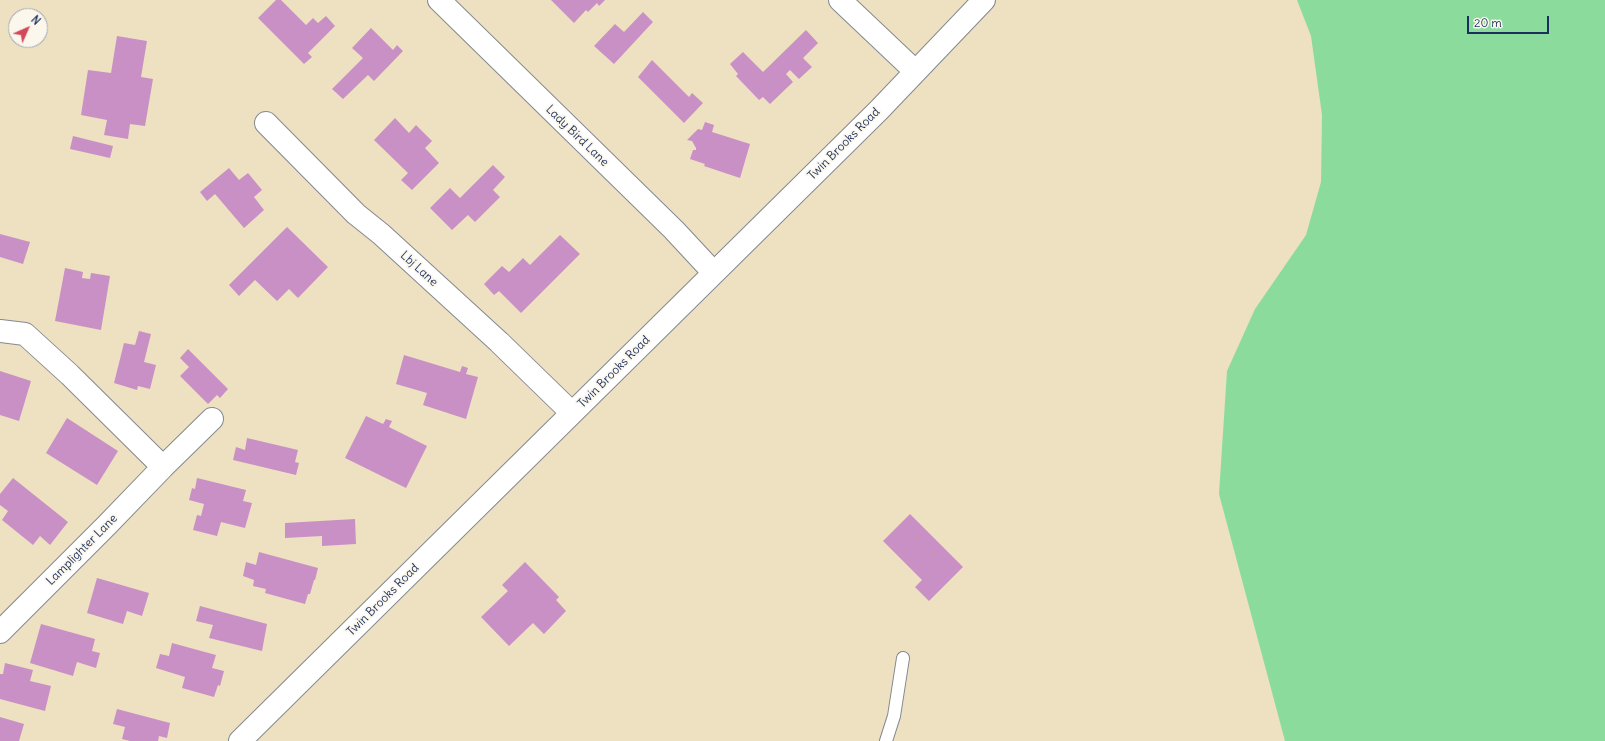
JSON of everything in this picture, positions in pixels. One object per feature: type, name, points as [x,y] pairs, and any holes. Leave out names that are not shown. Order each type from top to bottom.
[{"type":"street","name":"Lady Bird Lane","points":[[439,0],[674,230],[714,273]]},
{"type":"street","points":[[840,0],[915,71]]},
{"type":"street","name":"Twin Brooks Road","points":[[240,741],[879,110],[984,0]]},
{"type":"street","name":"Lbj Lane","points":[[266,123],[356,214],[499,342],[572,413]]},
{"type":"street","points":[[0,331],[26,334],[70,375],[163,467]]},
{"type":"street","name":"Lamplighter Lane","points":[[0,632],[107,526],[212,418]]},
{"type":"lane","points":[[886,741],[894,716],[903,658]]},
{"type":"green space","points":[[1297,0],[1605,0],[1605,741],[1285,741],[1219,494],[1227,371],[1255,309],[1306,235],[1321,182],[1322,115],[1311,36]]},
{"type":"building","points":[[276,0],[281,0],[306,25],[313,18],[318,23],[326,16],[335,26],[308,53],[312,57],[304,64],[258,18]]},
{"type":"building","points":[[551,0],[605,0],[599,6],[597,3],[588,12],[586,10],[574,23]]},
{"type":"building","points":[[643,12],[653,22],[614,64],[594,46],[615,24],[624,32]]},
{"type":"building","points":[[371,28],[393,50],[397,45],[403,51],[374,81],[368,75],[343,99],[332,89],[363,58],[352,48]]},
{"type":"building","points":[[806,30],[818,43],[803,58],[812,67],[799,79],[790,70],[786,74],[793,82],[770,104],[763,97],[759,100],[736,76],[738,74],[730,64],[743,52],[763,72]]},
{"type":"building","points":[[117,36],[147,41],[141,77],[153,79],[145,126],[130,124],[128,139],[104,135],[107,120],[81,115],[88,70],[111,73]]},
{"type":"building","points":[[652,60],[689,97],[692,93],[703,103],[684,123],[638,77]]},
{"type":"building","points":[[395,118],[409,133],[416,125],[432,141],[425,148],[439,163],[412,190],[401,180],[408,173],[374,140]]},
{"type":"building","points":[[705,122],[714,125],[712,132],[750,144],[740,178],[704,166],[705,164],[690,159],[693,150],[696,150],[696,148],[692,141],[687,140],[698,129],[702,130]]},
{"type":"building","points":[[73,136],[113,146],[110,158],[70,149]]},
{"type":"building","points":[[493,165],[505,177],[493,190],[500,197],[475,222],[468,215],[452,230],[430,208],[450,188],[460,198]]},
{"type":"building","points":[[229,168],[239,180],[248,173],[262,190],[254,197],[264,210],[244,228],[215,194],[207,201],[200,192]]},
{"type":"building","points":[[287,227],[328,267],[298,298],[289,289],[277,301],[255,280],[239,296],[229,285]]},
{"type":"building","points":[[0,234],[30,242],[23,264],[0,257]]},
{"type":"building","points":[[560,235],[580,254],[521,313],[499,291],[494,295],[484,284],[502,266],[509,272],[523,258],[530,265]]},
{"type":"building","points":[[65,268],[83,272],[82,278],[90,279],[91,273],[110,276],[101,330],[55,321]]},
{"type":"building","points":[[139,331],[151,334],[144,362],[156,365],[150,389],[138,386],[137,390],[114,383],[124,343],[135,345]]},
{"type":"building","points":[[188,349],[228,389],[220,398],[217,395],[208,404],[180,376],[189,367],[180,358]]},
{"type":"building","points":[[404,355],[460,372],[462,366],[468,368],[466,374],[478,377],[466,419],[423,405],[427,393],[396,384]]},
{"type":"building","points":[[0,371],[31,381],[19,421],[0,415]]},
{"type":"building","points":[[366,416],[383,424],[386,419],[392,421],[389,427],[427,446],[406,488],[345,458]]},
{"type":"building","points":[[67,418],[118,451],[97,485],[46,453]]},
{"type":"building","points":[[247,438],[298,450],[295,462],[299,463],[296,475],[233,460],[236,447],[245,450]]},
{"type":"building","points":[[13,478],[68,522],[50,545],[40,536],[33,545],[2,520],[8,511],[0,505],[0,494]]},
{"type":"building","points":[[197,478],[246,490],[243,501],[252,503],[245,528],[221,522],[217,536],[193,530],[197,515],[201,516],[204,504],[189,500],[192,488],[195,489]]},
{"type":"building","points":[[910,514],[963,567],[929,601],[915,587],[922,580],[883,541]]},
{"type":"building","points":[[355,519],[356,544],[322,546],[322,536],[285,538],[285,523]]},
{"type":"building","points":[[259,552],[318,568],[310,594],[308,594],[305,604],[265,593],[266,589],[253,586],[254,580],[243,576],[246,562],[256,565]]},
{"type":"building","points":[[525,562],[559,597],[556,600],[566,611],[544,634],[533,623],[509,646],[481,617],[508,591],[502,585]]},
{"type":"building","points":[[97,578],[149,593],[142,616],[127,611],[123,624],[87,613]]},
{"type":"building","points":[[200,606],[267,624],[262,651],[209,638],[213,625],[196,621]]},
{"type":"building","points":[[41,624],[95,639],[92,651],[100,653],[96,668],[77,662],[73,676],[30,663]]},
{"type":"building","points":[[172,643],[216,655],[212,668],[224,671],[220,686],[218,685],[214,697],[182,688],[185,677],[156,668],[160,654],[169,656]]},
{"type":"building","points":[[5,663],[33,670],[30,681],[51,686],[45,711],[0,699],[0,674],[3,674]]},
{"type":"building","points":[[117,709],[170,723],[167,738],[159,736],[158,741],[130,741],[122,739],[125,727],[113,724]]},
{"type":"building","points":[[0,717],[24,724],[19,741],[0,741]]}]
